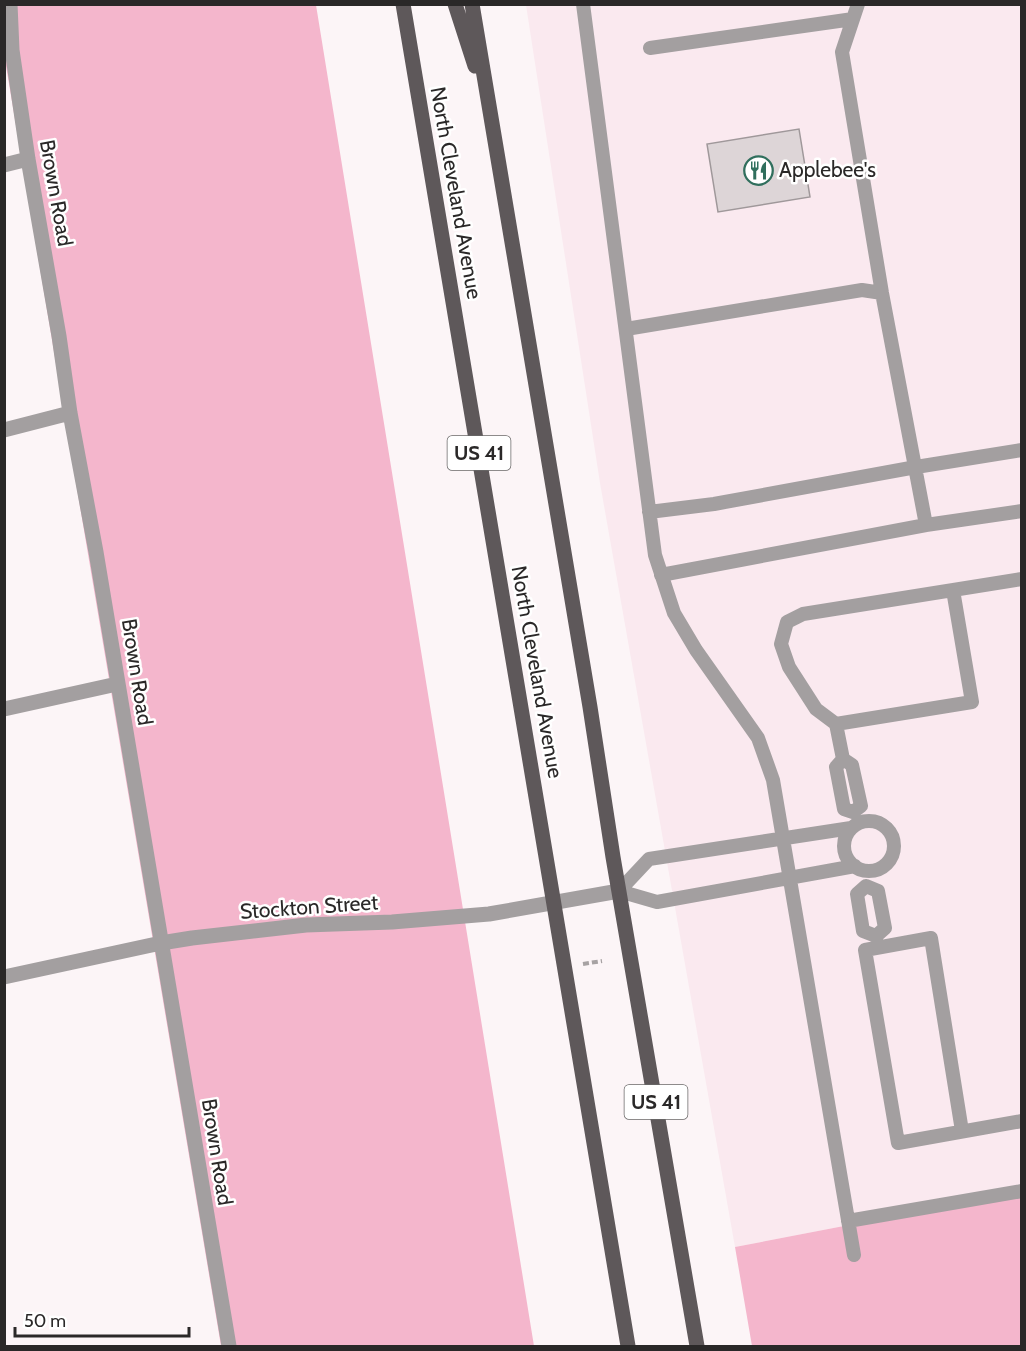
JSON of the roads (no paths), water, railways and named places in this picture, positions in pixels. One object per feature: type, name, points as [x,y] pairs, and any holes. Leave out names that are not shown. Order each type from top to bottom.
[{"type":"main road","name":"North Cleveland Avenue","points":[[403,4],[628,1347]]},
{"type":"main road","points":[[455,4],[491,118]]},
{"type":"main road","name":"US 41","points":[[472,4],[697,1347]]},
{"type":"street","name":"Brown Road","points":[[10,4],[12,50],[28,159],[60,336],[70,413],[96,552],[229,1347]]},
{"type":"street","points":[[4,165],[28,159]]},
{"type":"street","points":[[4,430],[70,413]]},
{"type":"street","points":[[4,709],[117,684]]},
{"type":"street","name":"Stockton Street","points":[[4,977],[161,943],[284,927],[392,922],[489,914],[619,891]]},
{"type":"lane","points":[[583,4],[655,555],[674,613],[696,650],[758,738],[773,780],[854,1255]]},
{"type":"lane","points":[[858,4],[842,52],[882,293],[926,525]]},
{"type":"lane","points":[[650,48],[853,19]]},
{"type":"lane","points":[[626,329],[862,290],[882,293]]},
{"type":"lane","points":[[649,512],[788,492],[916,467],[1022,450]]},
{"type":"lane","points":[[661,575],[926,525],[1022,511]]},
{"type":"lane","points":[[1022,579],[803,614],[787,622],[781,644],[789,667],[816,709],[836,724],[843,759],[852,765],[861,806],[844,845],[849,861],[859,868],[866,886],[878,891],[885,928],[877,942],[865,950],[898,1143],[1022,1121]]},
{"type":"lane","points":[[836,724],[972,702],[953,590]]},
{"type":"lane","points":[[872,821],[880,823],[892,835],[894,842],[891,858],[879,869],[859,868],[790,878],[657,902],[619,891],[649,859],[783,838],[853,822],[872,821]]},
{"type":"lane","points":[[866,886],[857,894],[863,931],[877,942],[931,938],[962,1131]]},
{"type":"lane","points":[[848,1221],[1022,1191]]},
{"type":"place","name":"Applebee's","points":[[758,170]]}]
